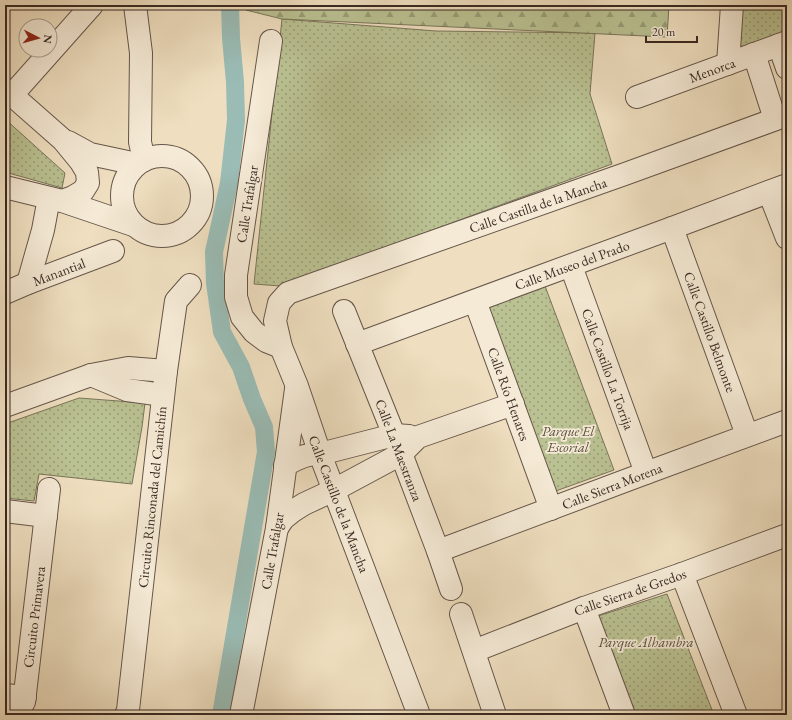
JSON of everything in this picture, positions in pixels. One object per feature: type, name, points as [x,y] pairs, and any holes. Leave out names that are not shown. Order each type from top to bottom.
[{"type":"street","points":[[56,200],[72,197],[82,191],[88,183],[87,172],[63,140],[8,92],[92,5]]},
{"type":"street","points":[[133,225],[124,211],[121,194],[126,177],[140,162],[141,53],[135,5]]},
{"type":"street","points":[[728,64],[732,5]]},
{"type":"street","name":"Calle Trafalgar","points":[[271,41],[236,275],[236,297],[242,317],[254,332],[266,341],[280,347]]},
{"type":"street","points":[[783,43],[787,68]]},
{"type":"street","name":"Menorca","points":[[637,97],[783,43]]},
{"type":"street","points":[[754,54],[781,117]]},
{"type":"street","name":"Calle Castilla de la Mancha","points":[[288,293],[625,174],[781,117]]},
{"type":"street","points":[[5,187],[56,200],[133,225],[147,234],[162,237],[176,235],[189,227],[198,216],[202,202],[202,187],[196,174],[186,163],[172,157],[158,156],[140,162],[90,154],[63,140]]},
{"type":"street","points":[[778,188],[787,238]]},
{"type":"street","name":"Calle Museo del Prado","points":[[357,344],[571,266],[778,188]]},
{"type":"street","points":[[28,283],[43,230],[56,200]]},
{"type":"street","name":"Calle Castillo Belmonte","points":[[672,228],[747,436]]},
{"type":"street","name":"Manantial","points":[[5,294],[28,283],[113,251]]},
{"type":"street","name":"Calle Castillo La Torrija","points":[[571,266],[646,473]]},
{"type":"street","name":"Circuito Rinconada del Camichín","points":[[126,715],[128,710],[163,395],[176,301],[190,284]]},
{"type":"street","name":"Calle Castillo de la Mancha","points":[[288,293],[279,303],[275,322],[280,347],[419,715]]},
{"type":"street","name":"Calle Río Henares","points":[[475,301],[551,509]]},
{"type":"street","name":"Calle La Maestranza","points":[[344,311],[397,444],[451,589]]},
{"type":"street","points":[[5,406],[90,375],[128,368],[166,371]]},
{"type":"street","points":[[90,375],[127,390],[163,395]]},
{"type":"street","name":"Calle Trafalgar","points":[[241,715],[277,528],[296,386]]},
{"type":"street","points":[[285,465],[308,454],[320,454],[397,444],[513,404]]},
{"type":"street","name":"Calle Sierra Morena","points":[[438,551],[787,421]]},
{"type":"street","points":[[277,528],[283,519],[293,511],[304,504],[334,490],[397,444]]},
{"type":"street","name":"Circuito Primavera","points":[[15,702],[46,516],[49,489]]},
{"type":"street","points":[[5,511],[46,516]]},
{"type":"street","name":"Calle Sierra de Gredos","points":[[474,651],[584,608],[785,540]]},
{"type":"street","points":[[682,574],[736,715]]},
{"type":"street","points":[[584,608],[621,714]]},
{"type":"street","points":[[461,614],[495,715]]},
{"type":"green space","points":[[245,5],[669,5],[667,37],[282,19],[246,10]]},
{"type":"green space","points":[[739,5],[787,5],[787,30],[736,53]]},
{"type":"green space","points":[[282,19],[436,31],[595,33],[590,94],[612,164],[280,286],[254,284]]},
{"type":"green space","points":[[5,119],[65,173],[62,188],[5,172]]},
{"type":"green space","name":"Parque El Escorial","points":[[545,286],[614,470],[553,492],[486,309]]},
{"type":"green space","points":[[79,398],[145,403],[132,484],[39,474],[34,501],[5,498],[5,424]]},
{"type":"green space","name":"Parque Alhambra","points":[[667,594],[714,715],[635,715],[595,617]]},
{"type":"waterway","points":[[221,715],[266,452],[264,427],[241,367],[222,332],[215,283],[214,252],[229,183],[236,120],[230,5]]}]
